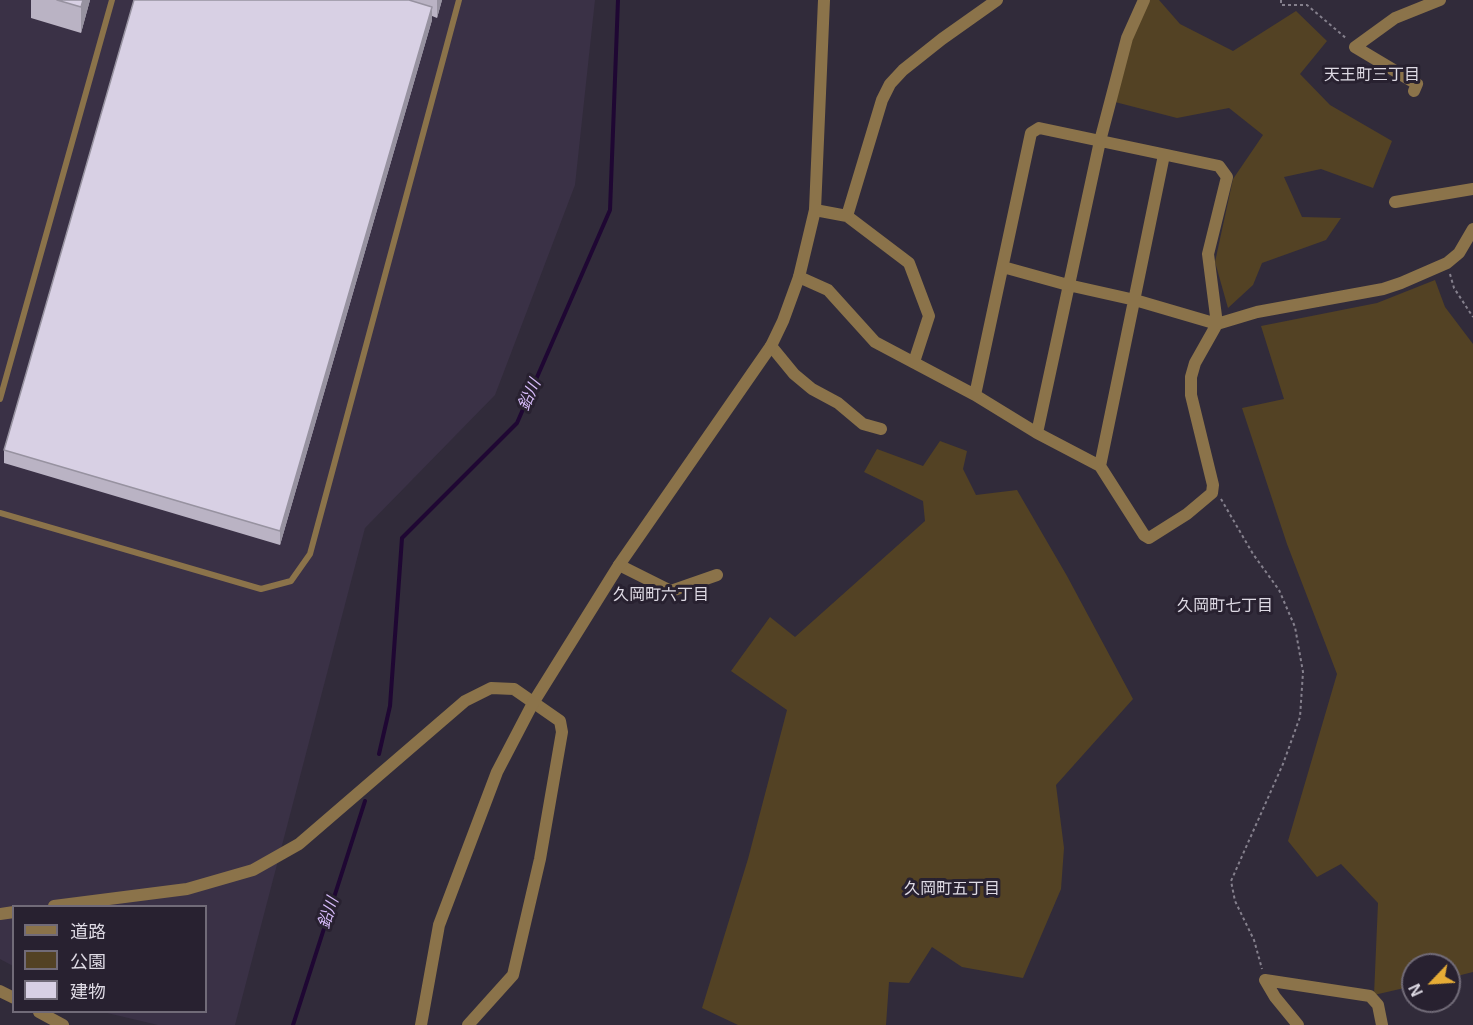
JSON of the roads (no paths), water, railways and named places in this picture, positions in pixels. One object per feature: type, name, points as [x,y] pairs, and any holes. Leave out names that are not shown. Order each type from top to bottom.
[{"type":"street","points":[[421,1025],[439,925],[497,772],[533,703],[619,565],[771,346],[800,278],[815,210],[824,0]]},
{"type":"street","points":[[847,216],[882,100],[891,84],[903,70],[926,51],[997,0]]},
{"type":"street","points":[[1037,433],[1100,141],[1127,38],[1144,0]]},
{"type":"street","points":[[1414,91],[1418,84],[1355,47],[1395,18],[1440,0]]},
{"type":"street","points":[[800,278],[828,290],[874,342],[975,395],[1037,433],[1100,466],[1144,535],[1149,538],[1187,514],[1212,493],[1213,485],[1191,395],[1191,377],[1195,363],[1217,324],[1208,254],[1227,177],[1219,166],[1039,128],[1031,133],[975,395]]},
{"type":"street","points":[[1100,466],[1164,155]]},
{"type":"street","points":[[1395,202],[1473,189]]},
{"type":"street","points":[[815,210],[847,216],[909,263],[930,316],[914,362]]},
{"type":"street","points":[[1004,267],[1068,285],[1135,300],[1217,324],[1257,312],[1383,289],[1447,263],[1459,253],[1473,230]]},
{"type":"street","points":[[771,346],[794,374],[812,389],[838,404],[862,424],[881,429]]},
{"type":"street","points":[[619,565],[671,591],[717,576]]},
{"type":"street","points":[[62,905],[187,889],[253,870],[299,844],[465,701],[491,688],[514,689],[560,721],[562,732],[540,859],[513,975],[468,1025]]},
{"type":"street","points":[[1298,1025],[1265,980],[1370,996],[1378,1005],[1382,1025]]},
{"type":"street","points":[[42,1013],[63,1025]]},
{"type":"lane","points":[[0,399],[112,0]]},
{"type":"lane","points":[[0,513],[261,589],[291,581],[310,554],[459,0]]},
{"type":"waterway","name":"鉛川","points":[[379,754],[390,706],[402,538],[517,423],[610,210],[618,0]]},
{"type":"waterway","name":"鉛川","points":[[293,1025],[365,801]]},
{"type":"district","name":"天王町三丁目","points":[[1372,76]]},
{"type":"district","name":"久岡町六丁目","points":[[661,596]]},
{"type":"district","name":"久岡町七丁目","points":[[1225,607]]},
{"type":"district","name":"久岡町五丁目","points":[[952,890]]}]
